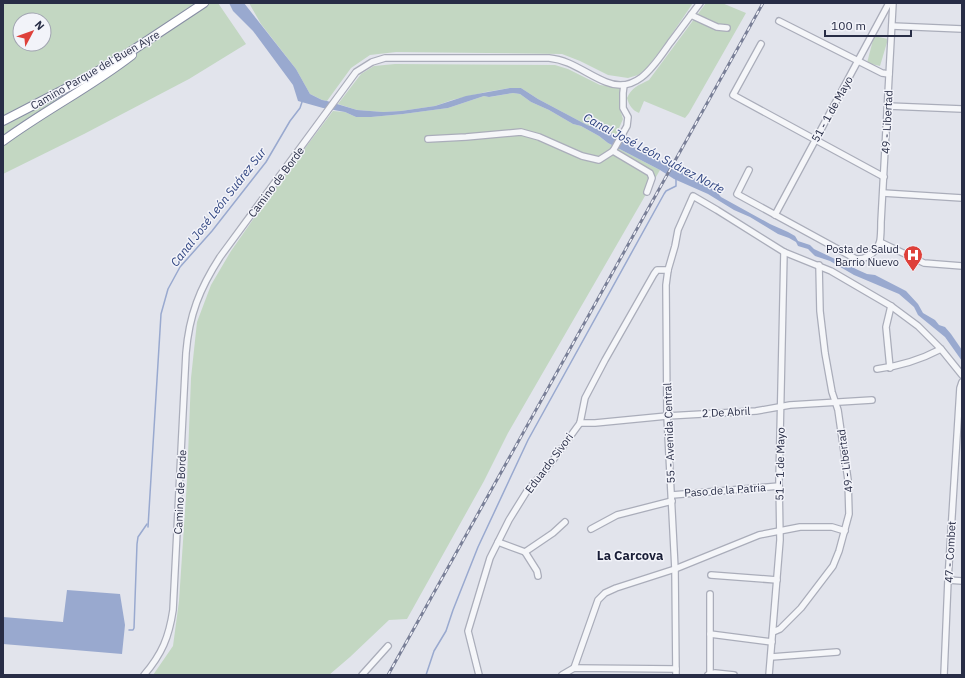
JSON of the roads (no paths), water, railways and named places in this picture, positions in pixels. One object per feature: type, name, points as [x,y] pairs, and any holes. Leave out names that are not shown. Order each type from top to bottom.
[{"type":"highway","name":"Camino Parque del Buen Ayre","points":[[3,121],[95,72],[146,42],[204,3]]},
{"type":"highway","points":[[3,141],[37,117],[116,68],[133,55],[146,42]]},
{"type":"street","points":[[428,138],[466,137],[521,132],[589,159],[600,160],[614,150],[628,121],[627,115],[623,108],[624,85],[637,81],[650,70],[700,3]]},
{"type":"street","name":"51 - 1 de Mayo","points":[[775,215],[889,3]]},
{"type":"street","name":"49 - Libertad","points":[[880,242],[893,3]]},
{"type":"street","points":[[691,15],[717,27],[727,28]]},
{"type":"street","points":[[779,21],[882,73],[889,74]]},
{"type":"street","points":[[892,26],[962,28]]},
{"type":"street","points":[[761,44],[733,95],[884,177]]},
{"type":"street","name":"Camino de Borde","points":[[144,675],[159,656],[166,642],[173,610],[186,353],[188,330],[194,307],[207,277],[220,257],[351,79],[363,67],[372,62],[385,58],[555,59],[562,60],[573,65],[605,82],[624,85]]},
{"type":"street","points":[[888,106],[962,109]]},
{"type":"street","points":[[614,150],[650,173],[652,178],[647,192]]},
{"type":"street","points":[[749,170],[737,194],[856,259],[862,260],[868,257],[880,242],[924,263],[962,266]]},
{"type":"street","points":[[883,193],[962,198]]},
{"type":"street","name":"55 - Avenida Central","points":[[676,672],[675,569],[667,416],[665,306],[668,270],[678,230],[693,196],[784,252]]},
{"type":"street","points":[[784,252],[831,271],[891,306],[918,326],[941,349],[962,375]]},
{"type":"street","name":"51 - 1 de Mayo","points":[[769,675],[778,580],[780,530],[779,486],[784,252]]},
{"type":"street","name":"49 - Libertad","points":[[773,632],[780,629],[801,608],[832,566],[837,558],[849,514],[849,494],[845,456],[836,402],[832,392],[825,353],[820,310],[819,265]]},
{"type":"street","name":"Eduardo Sivori","points":[[479,675],[468,631],[486,568],[498,542],[509,520],[528,491],[545,471],[580,423],[585,398],[654,274],[657,270],[668,270]]},
{"type":"street","points":[[890,368],[886,327],[891,306]]},
{"type":"street","points":[[877,370],[918,360],[941,349]]},
{"type":"street","name":"47 - Combet","points":[[944,675],[948,580],[960,388],[962,382]]},
{"type":"street","name":"2 De Abril","points":[[580,423],[756,411],[790,405],[872,400]]},
{"type":"street","name":"Paso de la Patria","points":[[672,495],[779,486]]},
{"type":"street","name":"Paso de la Patria","points":[[591,529],[617,515],[672,501]]},
{"type":"street","points":[[525,552],[553,533],[565,522]]},
{"type":"street","points":[[574,668],[598,600],[605,593],[675,569],[759,535],[800,527],[832,527],[845,531]]},
{"type":"street","points":[[498,542],[525,552],[538,571],[538,576]]},
{"type":"street","points":[[711,575],[778,580]]},
{"type":"street","points":[[948,580],[962,581]]},
{"type":"street","points":[[710,594],[709,675],[715,673],[734,675]]},
{"type":"street","points":[[710,634],[772,642]]},
{"type":"street","points":[[362,675],[388,646]]},
{"type":"street","points":[[771,657],[837,652]]},
{"type":"street","points":[[562,675],[574,668],[676,672]]},
{"type":"water","points":[[229,3],[244,3],[296,69],[310,94],[322,100],[357,110],[383,112],[401,111],[435,106],[466,96],[510,88],[521,88],[538,99],[587,125],[616,135],[630,145],[696,179],[716,191],[721,197],[795,236],[798,241],[810,245],[814,249],[835,259],[843,260],[848,265],[858,270],[867,274],[875,275],[906,291],[918,304],[923,313],[935,320],[939,325],[945,327],[951,334],[962,350],[962,361],[945,337],[918,315],[914,307],[899,294],[854,275],[830,261],[815,256],[808,249],[798,246],[796,242],[789,238],[778,234],[708,194],[674,179],[608,143],[581,126],[573,124],[549,110],[531,102],[520,94],[513,93],[489,97],[484,96],[448,108],[371,117],[356,117],[345,112],[298,101],[293,85],[253,31],[233,11]]},
{"type":"water","points":[[67,590],[120,594],[125,625],[122,654],[3,644],[3,617],[63,622]]},
{"type":"waterway","name":"Canal José León Suárez Sur","points":[[148,527],[161,314],[168,289],[180,267],[212,231],[266,162],[290,121],[300,108],[302,102]]},
{"type":"waterway","name":"Canal José León Suárez Norte","points":[[426,675],[434,651],[446,631],[478,547],[528,440],[664,194],[666,191],[676,186],[676,179]]},
{"type":"waterway","points":[[129,630],[133,630],[134,628],[138,537],[147,524]]},
{"type":"railway","points":[[388,675],[763,3]]},
{"type":"place","name":"Posta de Salud Barrio Nuevo","points":[[913,272]]},
{"type":"district","name":"La Carcova","points":[[630,555]]}]
